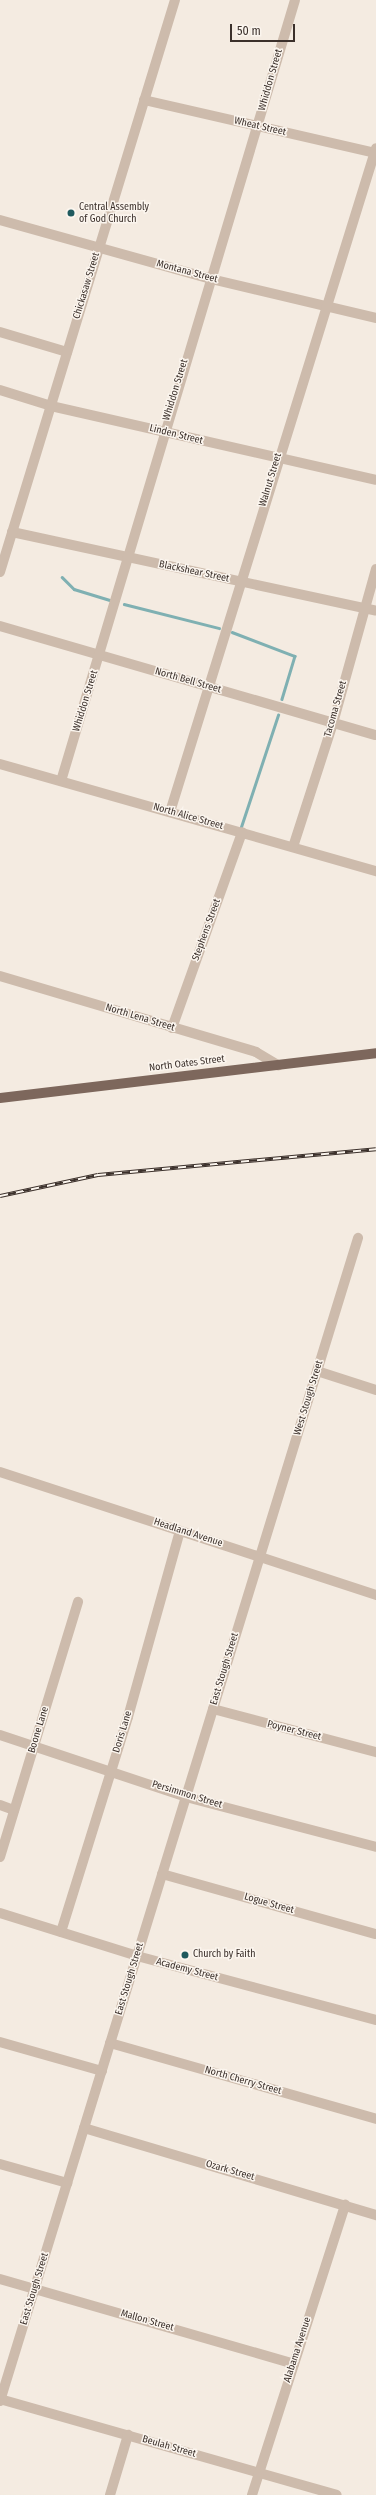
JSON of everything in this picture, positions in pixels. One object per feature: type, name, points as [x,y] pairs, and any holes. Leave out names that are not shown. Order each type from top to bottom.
[{"type":"main road","name":"North Oates Street","points":[[0,1098],[278,1066],[376,1053]]},
{"type":"street","name":"Chickasaw Street","points":[[0,572],[4,545],[12,532],[175,0]]},
{"type":"street","name":"Whiddon Street","points":[[61,781],[100,655],[163,431],[211,279],[295,0]]},
{"type":"street","name":"Wheat Street","points":[[144,100],[257,127],[375,151]]},
{"type":"street","name":"Walnut Street","points":[[170,812],[325,306],[375,151]]},
{"type":"street","name":"Montana Street","points":[[0,220],[211,279],[376,318]]},
{"type":"street","points":[[0,332],[67,352]]},
{"type":"street","name":"Linden Street","points":[[0,390],[51,406],[376,480]]},
{"type":"street","name":"Blackshear Street","points":[[12,532],[376,611]]},
{"type":"street","name":"Tacoma Street","points":[[293,847],[333,723],[376,569]]},
{"type":"street","name":"North Bell Street","points":[[0,626],[376,735]]},
{"type":"street","name":"North Alice Street","points":[[0,764],[376,871]]},
{"type":"street","name":"Stephens Street","points":[[172,1028],[242,832]]},
{"type":"street","name":"North Lena Street","points":[[0,976],[256,1052],[278,1066]]},
{"type":"street","name":"West Stough Street","points":[[260,1557],[358,1238]]},
{"type":"street","points":[[317,1371],[376,1390]]},
{"type":"street","name":"Headland Avenue","points":[[0,1472],[376,1595]]},
{"type":"street","name":"Doris Lane","points":[[61,1932],[111,1771],[180,1531]]},
{"type":"street","name":"East Stough Street","points":[[0,2400],[260,1557]]},
{"type":"street","name":"Boone Lane","points":[[0,1857],[78,1602]]},
{"type":"street","name":"Poyner Street","points":[[213,1709],[376,1752]]},
{"type":"street","name":"Persimmon Street","points":[[0,1735],[186,1797],[376,1847]]},
{"type":"street","points":[[0,1805],[14,1810]]},
{"type":"street","name":"Logue Street","points":[[162,1874],[376,1934]]},
{"type":"street","name":"Academy Street","points":[[0,1913],[137,1956],[376,2020]]},
{"type":"street","points":[[0,2042],[102,2072]]},
{"type":"street","name":"North Cherry Street","points":[[110,2043],[376,2119]]},
{"type":"street","name":"Ozark Street","points":[[84,2128],[376,2215]]},
{"type":"street","points":[[0,2164],[67,2183]]},
{"type":"street","name":"Alabama Avenue","points":[[252,2495],[345,2205]]},
{"type":"street","name":"Mallon Street","points":[[0,2279],[294,2364]]},
{"type":"street","name":"Beulah Street","points":[[0,2400],[260,2472],[337,2495]]},
{"type":"street","points":[[110,2495],[128,2435]]},
{"type":"waterway","points":[[62,577],[74,589],[109,600]]},
{"type":"waterway","points":[[124,604],[219,628]]},
{"type":"waterway","points":[[232,632],[295,656],[282,699]]},
{"type":"waterway","points":[[241,827],[278,715]]},
{"type":"railway","points":[[0,1196],[98,1175],[376,1149]]},
{"type":"place","name":"Central Assembly of God Church","points":[[71,213]]},
{"type":"place","name":"Church by Faith","points":[[185,1955]]}]
